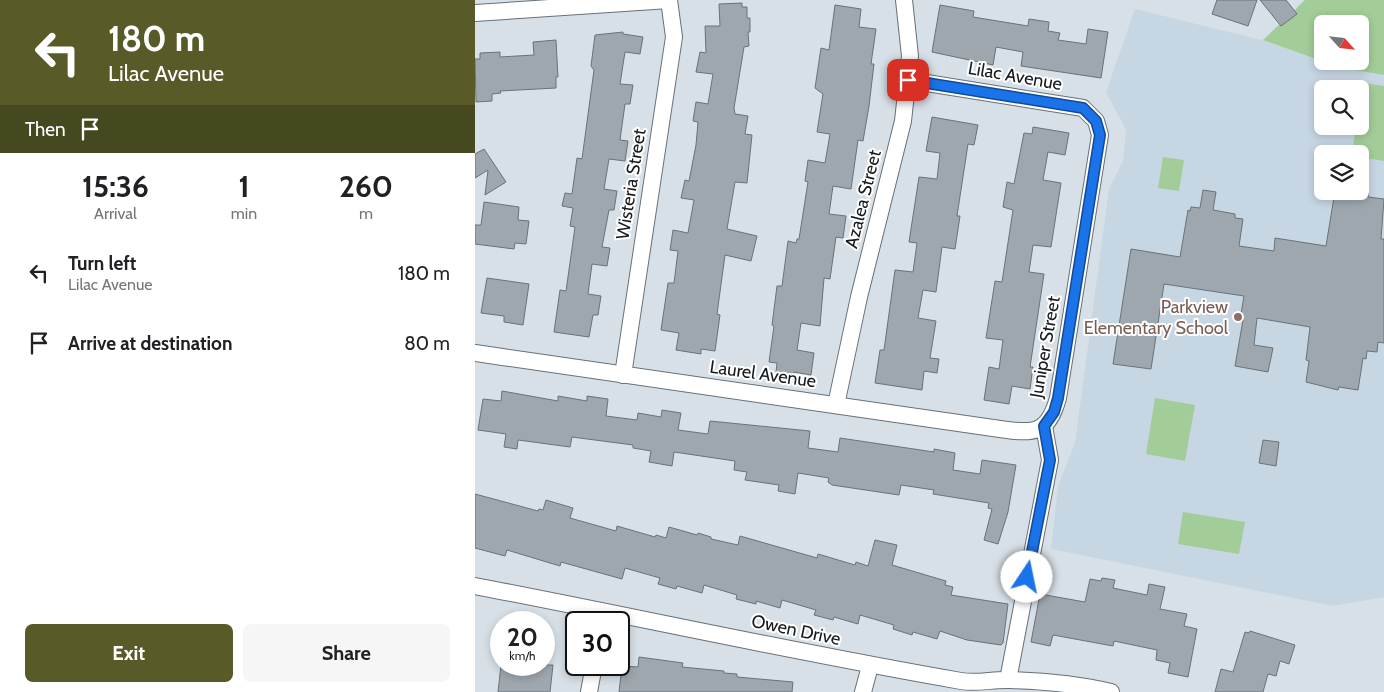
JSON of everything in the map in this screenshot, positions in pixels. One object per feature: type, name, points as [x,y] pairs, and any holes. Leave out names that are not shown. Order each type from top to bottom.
[{"type":"street","points":[[475,13],[669,0]]},
{"type":"street","name":"Wisteria Street","points":[[623,375],[674,37],[669,0]]},
{"type":"street","name":"Azalea Street","points":[[836,405],[859,297],[903,121],[910,56],[904,0]]},
{"type":"street","name":"Lilac Avenue","points":[[908,80],[1083,108],[1096,121],[1100,135]]},
{"type":"street","name":"Juniper Street","points":[[1044,426],[1054,412],[1058,398],[1100,135]]},
{"type":"street","name":"Laurel Avenue","points":[[475,353],[1025,433],[1035,431],[1044,426]]},
{"type":"street","points":[[1008,680],[1050,460],[1044,426]]},
{"type":"street","name":"Owen Drive","points":[[475,586],[579,611]]},
{"type":"street","name":"Owen Drive","points":[[630,622],[967,682],[1008,680],[1080,685],[1111,692]]},
{"type":"street","points":[[863,692],[870,666]]},
{"type":"street","points":[[589,692],[592,676]]},
{"type":"shaded area","name":"Parkview Elementary School","points":[[1135,9],[1262,40],[1314,58],[1314,70],[1354,70],[1384,75],[1384,597],[1333,606],[1051,549],[1058,486],[1075,443],[1109,189],[1123,161],[1126,130],[1106,92]]},
{"type":"green space","points":[[1305,0],[1384,0],[1384,75],[1354,70],[1369,70],[1369,15],[1314,15],[1314,58],[1263,40]]},
{"type":"green space","points":[[1369,84],[1384,86],[1384,161],[1369,158],[1369,145],[1353,145],[1355,135],[1369,135]]},
{"type":"green space","points":[[1163,157],[1184,160],[1179,191],[1158,188]]},
{"type":"green space","points":[[1155,398],[1195,405],[1185,461],[1146,454]]},
{"type":"green space","points":[[1183,512],[1245,522],[1239,554],[1178,544]]},
{"type":"building","points":[[1217,0],[1257,0],[1248,26],[1212,14]]},
{"type":"building","points":[[1260,0],[1286,0],[1297,14],[1281,26]]},
{"type":"building","points":[[742,3],[742,7],[747,7],[747,18],[750,18],[749,46],[744,47],[734,108],[735,114],[748,116],[745,134],[752,135],[747,183],[735,182],[727,229],[757,236],[751,261],[725,255],[717,314],[720,315],[715,351],[701,349],[701,354],[676,350],[679,333],[661,330],[668,283],[674,283],[678,251],[670,250],[673,230],[688,233],[694,200],[681,198],[685,180],[689,181],[696,145],[698,122],[693,121],[696,102],[708,104],[713,74],[696,72],[700,52],[706,53],[705,26],[720,26],[719,4]]},
{"type":"building","points":[[835,5],[861,9],[859,27],[876,29],[871,64],[874,64],[863,141],[858,140],[851,189],[833,186],[829,214],[846,216],[843,238],[836,237],[830,279],[824,278],[820,326],[801,323],[797,350],[814,353],[811,375],[794,372],[794,375],[776,372],[777,363],[769,362],[774,326],[772,325],[777,286],[782,286],[788,241],[796,243],[797,239],[799,239],[808,182],[805,181],[808,160],[825,163],[830,134],[817,132],[823,94],[815,88],[821,48],[829,50]]},
{"type":"building","points":[[940,5],[974,11],[973,17],[1028,26],[1029,19],[1049,22],[1048,31],[1060,33],[1058,40],[1086,44],[1088,29],[1108,32],[1101,78],[1021,66],[1023,52],[996,47],[993,65],[932,52]]},
{"type":"building","points":[[623,32],[623,34],[643,37],[640,54],[625,52],[620,84],[633,85],[630,104],[625,104],[620,140],[628,141],[625,161],[609,159],[604,189],[617,191],[614,210],[609,210],[602,247],[610,248],[607,266],[592,264],[588,294],[601,296],[598,315],[593,315],[589,337],[554,332],[560,290],[566,291],[575,227],[570,226],[573,208],[562,206],[565,193],[572,194],[577,158],[582,159],[594,70],[591,66],[595,35]]},
{"type":"building","points":[[556,40],[558,77],[556,77],[556,88],[500,91],[501,93],[492,94],[492,101],[476,102],[475,59],[480,59],[480,53],[500,52],[500,57],[534,55],[533,42]]},
{"type":"building","points":[[932,117],[978,125],[974,145],[968,144],[957,216],[960,216],[955,249],[942,247],[936,292],[923,290],[918,318],[936,321],[930,358],[939,359],[937,373],[924,371],[922,390],[875,383],[880,350],[884,350],[895,270],[913,272],[917,243],[909,242],[919,177],[937,179],[940,153],[926,151]]},
{"type":"building","points":[[1033,127],[1069,133],[1065,155],[1048,152],[1043,180],[1061,183],[1051,247],[1033,245],[1029,272],[1044,274],[1030,367],[1033,367],[1030,389],[1012,386],[1009,404],[984,400],[989,367],[999,369],[1003,340],[986,338],[995,281],[1002,282],[1013,210],[1003,207],[1007,182],[1014,184],[1024,133],[1032,134]]},
{"type":"building","points":[[484,149],[506,182],[485,195],[488,170],[475,178],[475,154]]},
{"type":"building","points":[[1203,190],[1216,192],[1213,210],[1235,214],[1235,218],[1243,219],[1239,246],[1274,251],[1275,238],[1326,246],[1334,200],[1369,200],[1369,197],[1384,199],[1381,239],[1384,239],[1384,343],[1378,342],[1377,352],[1367,351],[1366,359],[1363,358],[1358,390],[1339,387],[1338,390],[1306,382],[1309,361],[1306,360],[1310,327],[1257,318],[1254,345],[1273,348],[1268,372],[1235,366],[1243,320],[1240,320],[1244,296],[1164,284],[1151,369],[1113,364],[1131,249],[1180,257],[1188,210],[1190,211],[1191,207],[1200,208]]},
{"type":"building","points":[[484,202],[519,207],[518,220],[529,221],[526,244],[515,243],[514,249],[475,244],[475,225],[481,225]]},
{"type":"building","points":[[487,278],[529,284],[523,325],[504,322],[504,316],[481,313]]},
{"type":"building","points":[[502,391],[558,401],[558,396],[587,401],[587,396],[608,399],[606,416],[637,420],[638,413],[661,417],[662,410],[681,413],[678,430],[708,434],[710,421],[810,431],[808,448],[838,452],[840,438],[934,452],[934,449],[955,453],[953,470],[980,474],[982,460],[1016,465],[1008,512],[998,544],[984,540],[992,509],[988,508],[989,503],[933,494],[934,490],[901,485],[899,495],[832,485],[828,482],[829,478],[798,473],[795,494],[778,491],[779,485],[745,480],[747,472],[734,470],[735,461],[674,452],[672,466],[649,462],[651,451],[633,448],[633,445],[572,437],[570,447],[518,440],[517,449],[504,447],[506,434],[478,430],[483,399],[501,401]]},
{"type":"building","points":[[1263,440],[1279,442],[1276,466],[1259,463]]},
{"type":"building","points":[[475,494],[538,511],[539,509],[543,510],[546,500],[573,508],[570,518],[616,531],[617,526],[655,537],[656,535],[666,538],[669,527],[697,535],[698,533],[711,537],[711,539],[738,545],[740,536],[817,558],[818,554],[855,565],[856,562],[868,566],[875,540],[897,545],[892,565],[946,581],[945,585],[953,587],[951,595],[1008,604],[1003,643],[1001,645],[967,640],[940,631],[937,639],[913,632],[912,635],[893,629],[894,625],[860,615],[858,624],[834,617],[833,620],[814,615],[816,610],[782,600],[780,608],[756,601],[756,604],[736,599],[737,595],[704,585],[702,593],[677,586],[676,589],[658,584],[660,578],[625,568],[622,579],[561,562],[560,566],[507,550],[505,556],[475,548]]},
{"type":"building","points":[[1102,578],[1115,580],[1113,588],[1147,595],[1149,584],[1165,587],[1160,609],[1187,614],[1184,626],[1197,629],[1188,677],[1168,673],[1170,663],[1156,660],[1157,650],[1114,641],[1113,646],[1053,635],[1050,646],[1031,642],[1040,594],[1085,602],[1090,579],[1101,581]]},
{"type":"building","points":[[1250,631],[1295,645],[1289,664],[1280,661],[1276,676],[1268,674],[1263,692],[1215,692],[1221,669],[1233,672],[1245,632],[1249,633]]},
{"type":"building","points":[[639,657],[683,663],[682,667],[724,671],[724,673],[737,674],[737,677],[793,682],[792,692],[619,692],[621,676],[630,676],[630,666],[638,667]]},
{"type":"building","points":[[500,676],[552,676],[550,692],[498,692]]},
{"type":"place","name":"Parkview Elementary School","points":[[1238,317]]},
{"type":"route","points":[[908,80],[1083,108],[1096,121],[1100,135],[1058,398],[1054,412],[1044,426],[1050,460],[1027,577]]}]
